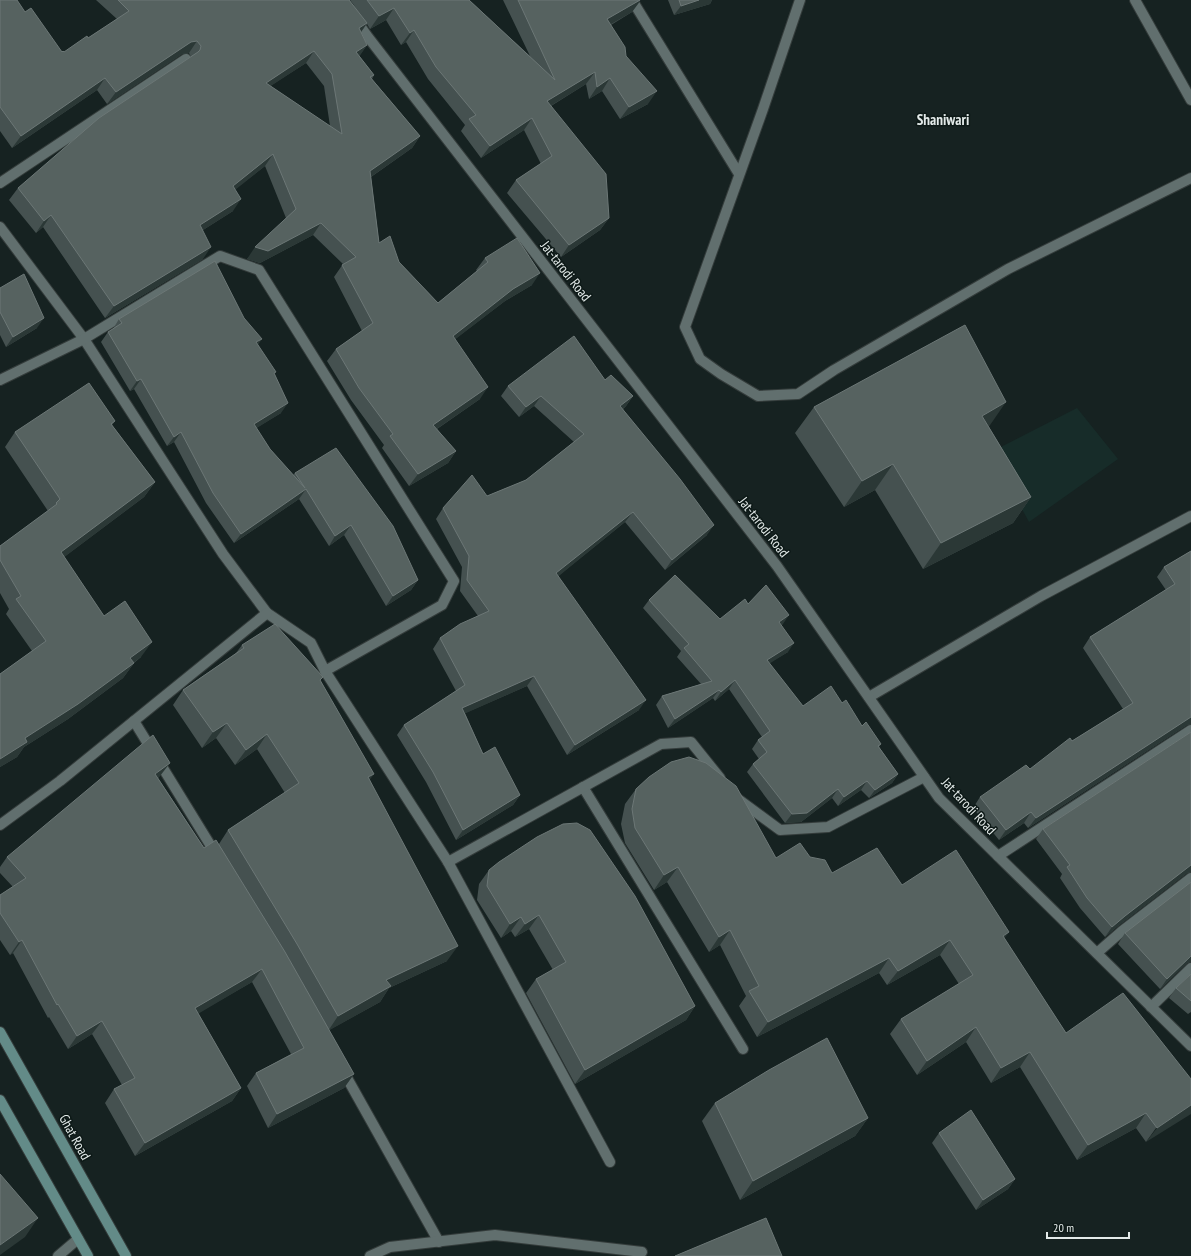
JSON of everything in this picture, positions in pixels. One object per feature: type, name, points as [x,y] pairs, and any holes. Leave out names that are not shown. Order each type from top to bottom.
[{"type":"main road","name":"Ghat Road","points":[[0,1032],[126,1256]]},
{"type":"main road","points":[[0,1100],[88,1256]]},
{"type":"street","name":"Jat-tarodi Road","points":[[342,0],[368,37],[777,566],[939,798],[1191,1046]]},
{"type":"street","points":[[632,0],[739,174]]},
{"type":"street","points":[[800,0],[685,327],[700,359],[721,374],[758,396],[798,394],[834,370],[1008,269],[1191,178]]},
{"type":"street","points":[[1135,0],[1191,100]]},
{"type":"street","points":[[0,183],[186,59]]},
{"type":"street","points":[[0,227],[84,339],[222,554],[267,613],[311,643],[325,671],[448,862],[610,1162]]},
{"type":"street","points":[[0,380],[84,339],[220,256],[258,270],[454,581],[442,605],[325,671]]},
{"type":"street","points":[[869,697],[1041,596],[1191,516]]},
{"type":"street","points":[[0,825],[60,781],[267,613]]},
{"type":"street","points":[[134,721],[220,861]]},
{"type":"street","points":[[998,856],[1191,730]]},
{"type":"street","points":[[448,862],[661,744],[691,742],[735,798],[780,830],[828,827],[924,777]]},
{"type":"street","points":[[583,787],[743,1049]]},
{"type":"street","points":[[1097,953],[1122,931],[1191,878]]},
{"type":"street","points":[[1151,1007],[1191,968]]},
{"type":"street","points":[[335,1057],[439,1242]]},
{"type":"street","points":[[370,1256],[390,1247],[495,1236],[642,1252]]},
{"type":"street","points":[[58,1256],[78,1239]]},
{"type":"shaded area","points":[[1077,408],[1118,459],[1029,522],[991,452]]},
{"type":"building","points":[[0,0],[17,0],[25,12],[31,8],[62,52],[64,52],[87,36],[88,38],[129,11],[118,0],[349,0],[367,23],[359,28],[367,45],[356,52],[374,75],[370,77],[420,136],[370,171],[379,243],[390,236],[399,262],[438,303],[488,262],[485,258],[517,238],[540,273],[513,289],[453,336],[488,387],[433,425],[456,451],[418,474],[390,436],[393,434],[359,388],[336,349],[373,323],[342,265],[356,257],[321,223],[268,251],[255,247],[296,209],[273,154],[233,186],[241,199],[200,225],[211,247],[114,306],[51,215],[44,221],[18,188],[99,118],[198,52],[201,46],[197,41],[191,42],[116,92],[105,78],[21,136],[0,107]],"holes":[[[314,51],[332,74],[342,134],[266,83]]]},
{"type":"building","points":[[367,0],[469,0],[555,80],[518,0],[640,0],[607,19],[625,47],[626,56],[657,91],[629,107],[610,78],[597,87],[595,72],[547,101],[606,174],[609,218],[569,245],[516,180],[552,156],[532,118],[490,146],[469,119],[476,115],[436,67],[414,30],[410,33],[394,8],[379,16]]},
{"type":"building","points":[[679,0],[699,0],[681,6]]},
{"type":"building","points":[[215,261],[244,318],[262,339],[256,342],[276,372],[274,373],[288,403],[254,424],[270,449],[305,488],[295,473],[336,448],[393,526],[418,580],[393,596],[351,525],[335,536],[306,489],[241,534],[213,493],[181,432],[174,437],[141,379],[137,381],[108,332],[122,323],[119,319]]},
{"type":"building","points":[[24,274],[44,318],[13,337],[0,312],[0,288]]},
{"type":"building","points":[[965,325],[1006,402],[982,416],[1031,497],[941,543],[893,464],[862,481],[814,407]]},
{"type":"building","points":[[574,336],[605,380],[611,375],[633,396],[620,406],[680,479],[714,525],[672,560],[633,512],[556,573],[646,700],[575,745],[534,676],[462,708],[483,754],[495,747],[520,795],[463,830],[433,772],[404,725],[465,685],[440,638],[460,624],[489,611],[467,580],[469,556],[443,508],[472,475],[487,496],[526,480],[584,434],[541,396],[526,407],[508,386]]},
{"type":"building","points":[[89,383],[115,421],[111,424],[155,482],[61,552],[104,616],[125,601],[152,642],[130,658],[134,663],[78,704],[25,738],[27,742],[0,759],[0,674],[46,641],[16,599],[21,596],[0,560],[0,546],[57,504],[56,503],[60,499],[15,432]]},
{"type":"building","points":[[1191,551],[1191,717],[1036,818],[1031,812],[1006,830],[980,797],[1026,765],[1030,769],[1070,738],[1072,741],[1133,703],[1090,637],[1175,584],[1164,567]]},
{"type":"building","points":[[675,575],[720,619],[745,599],[748,604],[766,585],[789,615],[779,622],[794,643],[767,660],[803,706],[831,686],[842,703],[846,700],[862,726],[866,722],[881,744],[878,746],[898,774],[875,790],[867,781],[844,797],[838,789],[807,813],[792,814],[753,764],[767,752],[758,740],[770,731],[735,680],[721,692],[719,690],[675,719],[662,696],[712,681],[684,648],[689,644],[649,600]]},
{"type":"building","points":[[275,624],[323,677],[320,680],[374,774],[368,777],[458,946],[386,980],[391,986],[338,1016],[297,944],[228,830],[299,783],[267,734],[246,750],[227,723],[213,732],[183,690],[244,648],[242,645]]},
{"type":"building","points":[[1191,732],[1191,865],[1112,927],[1087,898],[1067,867],[1070,865],[1043,829]]},
{"type":"building","points":[[153,735],[170,763],[155,774],[204,848],[216,840],[285,952],[354,1074],[277,1114],[256,1073],[304,1048],[262,969],[195,1008],[241,1088],[145,1143],[114,1089],[135,1078],[102,1021],[77,1036],[58,1004],[57,1005],[22,940],[19,942],[0,913],[0,895],[26,878],[7,857]]},
{"type":"building","points":[[689,757],[706,763],[736,786],[776,858],[800,843],[810,857],[825,860],[832,873],[877,848],[902,885],[956,850],[1009,932],[1003,936],[1066,1033],[1123,993],[1191,1079],[1191,1105],[1157,1128],[1146,1113],[1088,1145],[1030,1052],[1001,1068],[976,1027],[927,1061],[901,1019],[973,975],[950,940],[898,971],[889,958],[768,1022],[749,991],[759,986],[730,930],[719,937],[678,867],[664,875],[635,828],[632,809],[636,789],[649,777],[671,762]]},
{"type":"building","points":[[577,823],[590,830],[635,896],[695,1006],[585,1070],[536,979],[566,962],[539,915],[525,924],[521,917],[510,924],[487,886],[489,870],[499,862],[537,837],[563,824]]},
{"type":"building","points":[[1191,882],[1191,956],[1167,979],[1125,933]]},
{"type":"building","points":[[1191,974],[1191,1001],[1176,988]]},
{"type":"building","points":[[827,1038],[868,1118],[753,1181],[715,1103],[769,1070]]},
{"type":"building","points":[[971,1110],[1015,1179],[983,1200],[939,1133]]},
{"type":"building","points":[[0,1174],[38,1218],[0,1245]]},
{"type":"building","points":[[766,1218],[782,1256],[675,1256]]},
{"type":"district","name":"Shaniwari","points":[[943,119]]}]
